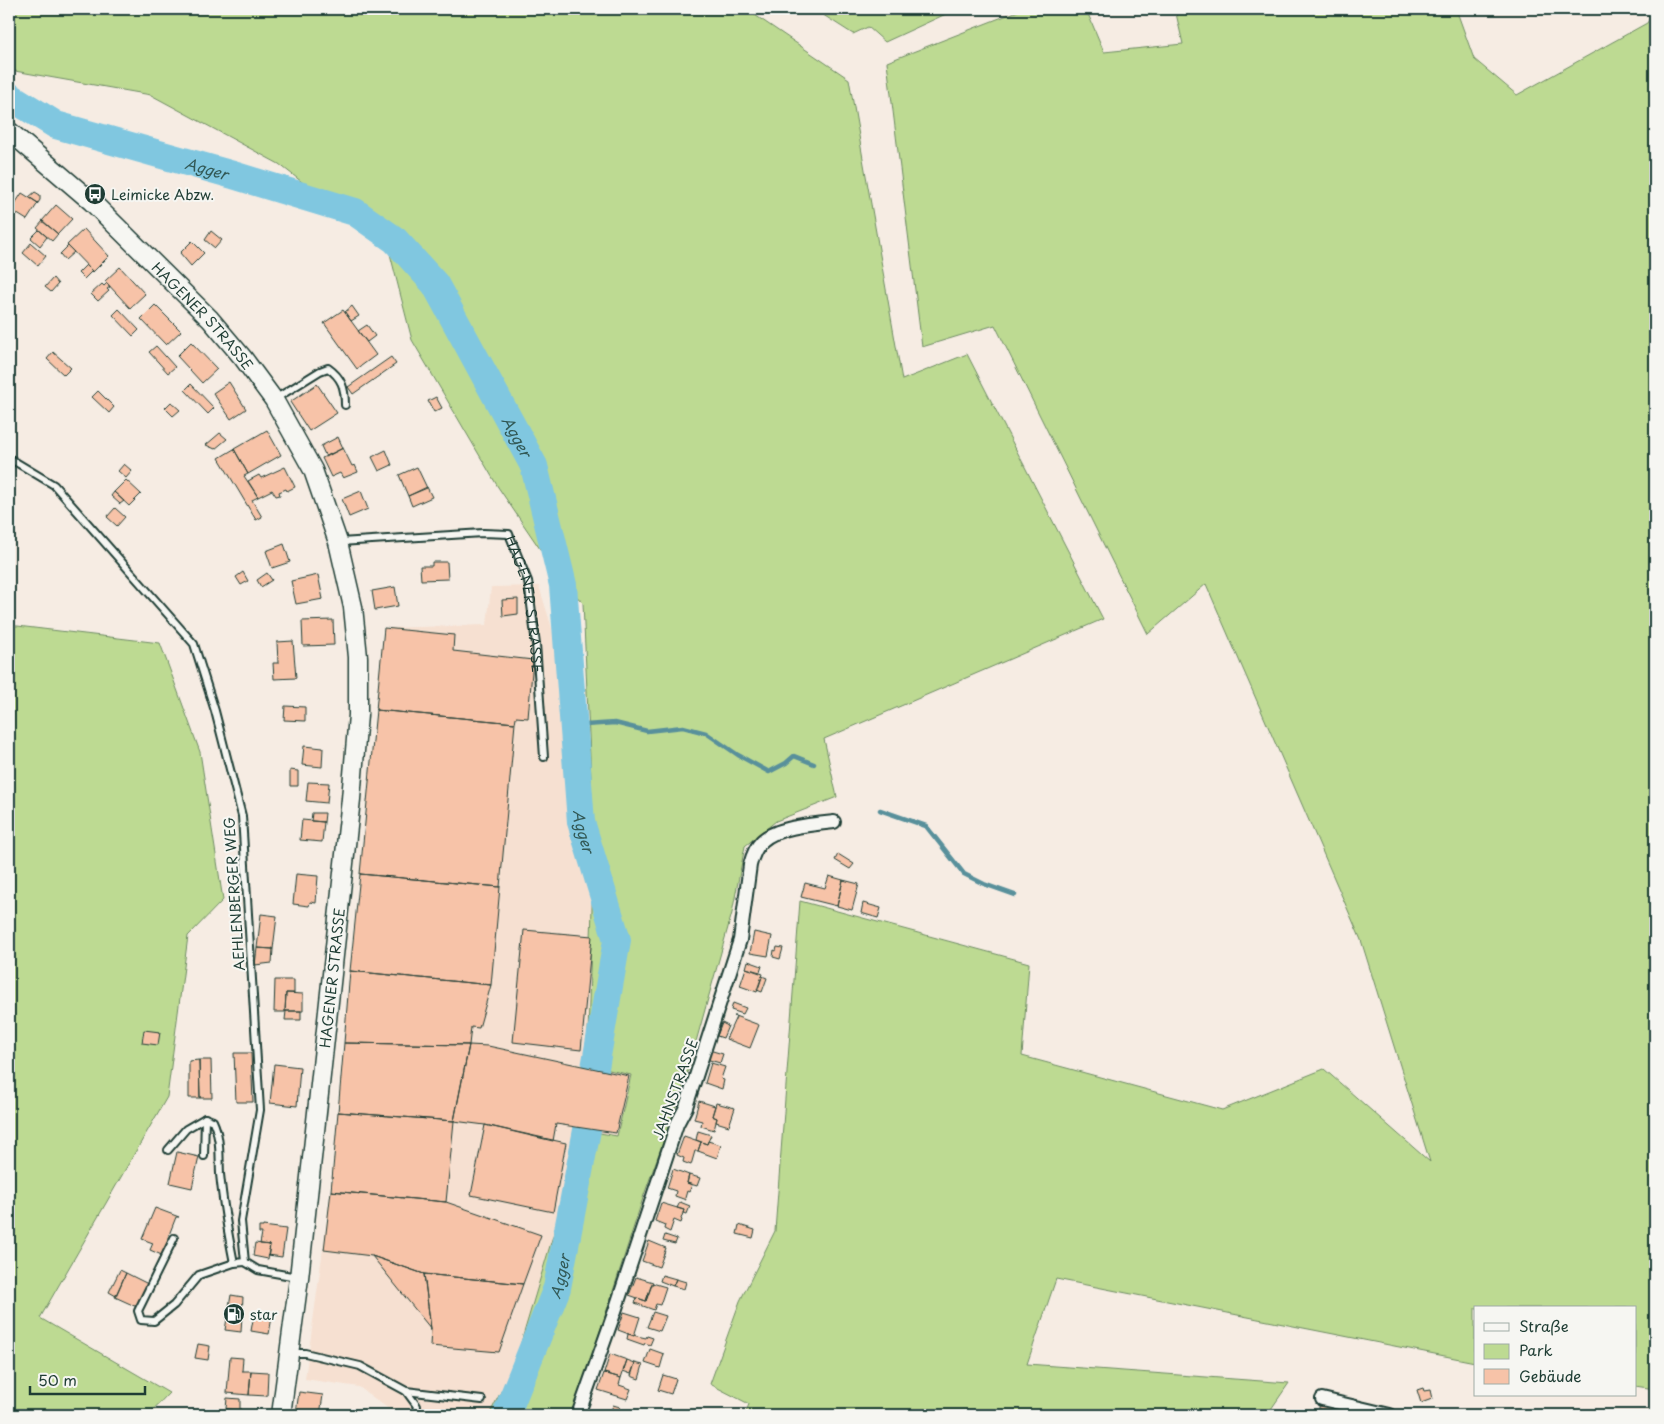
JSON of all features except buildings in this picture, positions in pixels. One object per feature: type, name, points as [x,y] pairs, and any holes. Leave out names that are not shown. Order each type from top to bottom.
[{"type":"main road","name":"HAGENER STRASSE","points":[[9,131],[92,202],[213,317],[274,400],[312,470],[338,542],[353,607],[358,658],[358,715],[350,809],[281,1415]]},
{"type":"street","name":"JAHNSTRASSE","points":[[578,1415],[616,1311],[677,1124],[686,1107],[740,940],[753,855],[762,840],[779,832],[806,825],[834,822]]},
{"type":"street","points":[[1322,1399],[1390,1415]]},
{"type":"lane","points":[[274,400],[328,368],[337,374],[341,380],[345,395],[345,405]]},
{"type":"lane","name":"AEHLENBERGER WEG","points":[[9,458],[54,485],[194,644],[215,711],[242,816],[260,1110],[240,1221],[245,1262]]},
{"type":"lane","name":"HAGENER STRASSE","points":[[338,542],[483,533],[509,534],[528,581],[536,644],[544,757]]},
{"type":"lane","points":[[168,1150],[186,1129],[205,1118],[213,1120],[218,1132],[225,1215],[234,1263]]},
{"type":"lane","points":[[204,1156],[205,1118]]},
{"type":"lane","points":[[174,1238],[138,1311],[141,1320],[154,1321],[174,1305],[199,1275],[234,1263],[245,1262],[258,1270],[298,1278]]},
{"type":"lane","points":[[289,1353],[305,1353],[360,1366],[406,1391],[482,1400]]},
{"type":"lane","points":[[406,1391],[417,1406],[415,1415]]},
{"type":"shaded area","points":[[539,586],[563,664],[594,845],[587,1065],[631,1074],[617,1136],[577,1130],[555,1229],[514,1366],[493,1411],[489,1415],[397,1415],[359,1387],[305,1379],[331,1191],[384,628],[487,625],[491,587]]},
{"type":"green space","points":[[9,9],[746,9],[849,79],[902,380],[967,354],[1103,619],[824,739],[837,797],[776,821],[745,846],[732,913],[685,1081],[644,1195],[573,1415],[489,1415],[514,1366],[555,1229],[577,1129],[617,1136],[631,1075],[587,1065],[594,845],[583,603],[559,577],[498,487],[412,340],[389,250],[279,164],[151,95],[9,70]]},
{"type":"green space","points":[[814,9],[918,9],[948,13],[885,42],[868,27],[853,34]]},
{"type":"green space","points":[[1023,9],[1086,9],[1104,52],[1183,44],[1175,9],[1456,9],[1474,59],[1517,95],[1647,23],[1655,11],[1655,1389],[1636,1386],[1636,1306],[1474,1306],[1474,1362],[1056,1279],[1027,1364],[1289,1383],[1267,1415],[745,1415],[749,1404],[710,1384],[740,1301],[775,1231],[800,901],[1029,963],[1022,1056],[1222,1110],[1324,1069],[1430,1162],[1361,940],[1206,584],[1148,634],[995,325],[922,347],[887,62]]},
{"type":"green space","points":[[9,625],[160,643],[200,752],[223,900],[188,936],[167,1097],[40,1318],[169,1393],[148,1415],[9,1415]]},
{"type":"waterway","name":"Agger","points":[[9,96],[56,125],[355,212],[395,240],[435,284],[534,466],[563,585],[581,822],[617,940],[595,1068]]},
{"type":"waterway","points":[[573,709],[585,725],[615,723],[647,731],[683,727],[706,733],[738,755],[769,772],[786,763],[794,756],[814,764]]},
{"type":"waterway","points":[[880,810],[926,826],[964,874],[984,884],[1015,895]]},
{"type":"waterway","name":"Agger","points":[[506,1415],[557,1288],[587,1130]]},
{"type":"place","name":"Leimicke Abzw.","points":[[95,194]]},
{"type":"place","name":"star","points":[[234,1314]]}]
